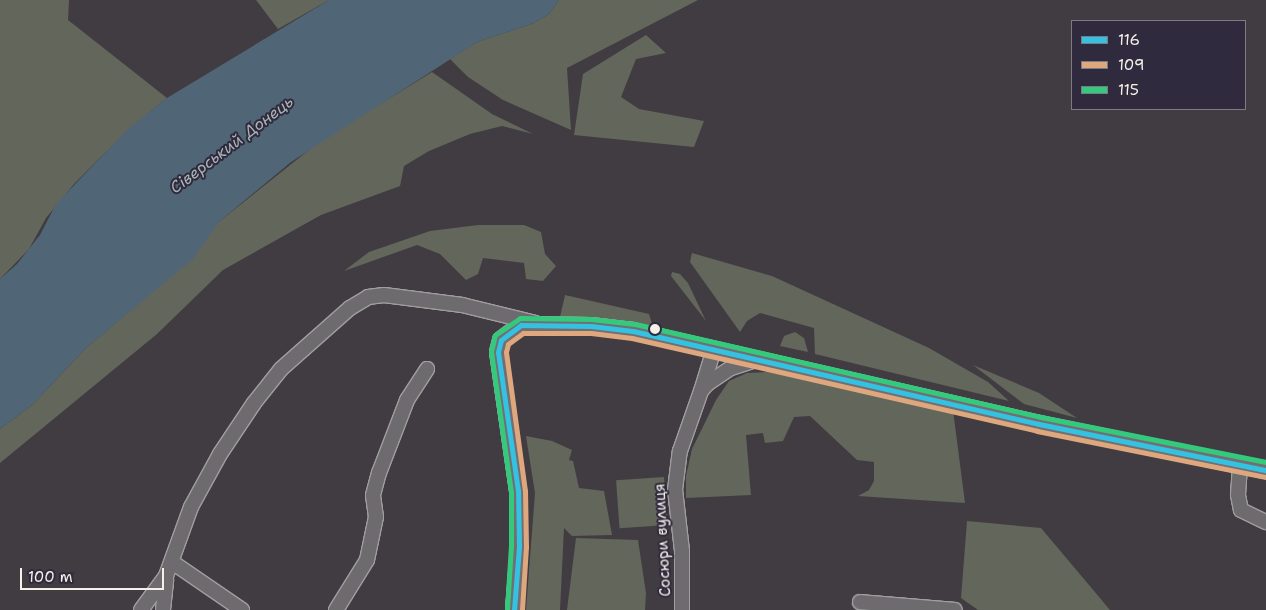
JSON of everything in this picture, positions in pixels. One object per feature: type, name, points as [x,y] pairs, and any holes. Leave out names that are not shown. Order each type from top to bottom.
[{"type":"main road","points":[[514,610],[519,546],[518,491],[498,352],[501,340],[509,331],[536,323],[633,331],[1030,422],[1266,470]]},
{"type":"street","points":[[141,610],[166,576],[191,507],[220,454],[254,403],[281,369],[350,308],[368,297],[384,295],[462,305],[536,323]]},
{"type":"street","name":"Сосюри вулиця","points":[[682,610],[684,586],[675,490],[676,471],[714,349]]},
{"type":"street","points":[[701,391],[722,373],[760,360]]},
{"type":"street","points":[[336,610],[367,560],[376,517],[373,495],[380,473],[407,400],[428,369]]},
{"type":"street","points":[[1240,466],[1238,495],[1241,510],[1266,522]]},
{"type":"street","points":[[172,562],[242,610]]},
{"type":"street","points":[[163,610],[166,576]]},
{"type":"street","points":[[860,602],[955,610]]},
{"type":"shaded area","points":[[0,0],[69,0],[68,20],[167,98],[130,128],[74,184],[46,218],[29,249],[0,279]]},
{"type":"shaded area","points":[[256,0],[329,0],[278,29]]},
{"type":"shaded area","points":[[559,0],[698,0],[567,68],[571,130],[503,100],[468,77],[450,59],[477,42],[534,23],[549,14]]},
{"type":"shaded area","points":[[646,35],[666,53],[636,59],[621,97],[639,109],[704,121],[694,147],[574,135],[583,74]]},
{"type":"shaded area","points":[[432,72],[492,114],[533,134],[502,126],[470,134],[429,151],[404,166],[400,186],[321,215],[223,270],[157,334],[0,463],[0,429],[32,405],[87,347],[156,289],[220,221],[319,142]]},
{"type":"shaded area","points":[[478,225],[524,225],[541,232],[545,254],[556,266],[543,281],[526,279],[524,263],[483,258],[478,274],[466,280],[440,254],[417,245],[344,271],[369,252],[430,231]]},
{"type":"shaded area","points":[[692,253],[772,276],[929,348],[988,382],[1009,401],[815,354],[814,328],[760,313],[747,321],[740,332],[690,262]]},
{"type":"shaded area","points":[[672,272],[680,274],[688,283],[706,321],[671,276]]},
{"type":"shaded area","points":[[565,295],[649,314],[653,327],[609,325],[560,317]]},
{"type":"shaded area","points":[[795,332],[804,338],[808,352],[780,346],[784,336]]},
{"type":"shaded area","points":[[973,365],[1039,393],[1077,418],[1024,404]]},
{"type":"shaded area","points":[[768,372],[953,410],[965,503],[858,496],[869,490],[874,481],[874,462],[857,460],[810,416],[794,417],[783,441],[765,443],[763,433],[746,435],[751,495],[686,498],[686,476],[692,449],[716,400],[729,381],[747,373]]},
{"type":"shaded area","points":[[526,436],[552,441],[572,450],[569,460],[573,461],[579,488],[604,491],[612,535],[572,536],[564,528],[560,610],[526,610],[535,493]]},
{"type":"shaded area","points":[[664,477],[667,525],[619,528],[616,480]]},
{"type":"shaded area","points":[[967,521],[1041,528],[1110,610],[978,610],[961,598]]},
{"type":"shaded area","points":[[576,538],[638,540],[646,593],[645,610],[567,610]]},
{"type":"water","name":"Сіверський Донець","points":[[329,0],[559,0],[549,14],[534,23],[477,42],[291,162],[220,221],[193,259],[87,347],[32,405],[0,429],[0,279],[17,264],[40,235],[56,204],[129,128],[167,98]]},
{"type":"transit line","name":"115","points":[[507,609],[511,546],[511,492],[491,352],[495,335],[520,318],[591,319],[635,324],[1041,417],[1266,462]]},
{"type":"transit line","name":"116","points":[[514,610],[519,546],[518,491],[498,352],[501,340],[521,325],[591,326],[633,331],[1039,424],[1266,470]]},
{"type":"transit line","name":"109","points":[[522,610],[526,547],[525,491],[506,352],[508,344],[523,333],[591,333],[632,338],[1037,431],[1265,477]]}]
